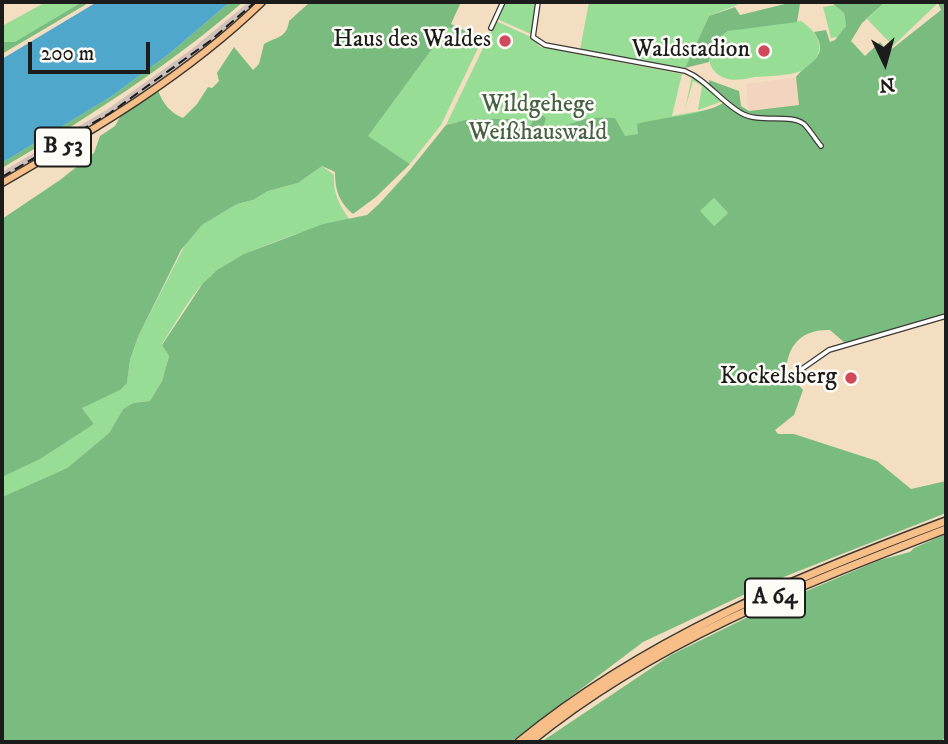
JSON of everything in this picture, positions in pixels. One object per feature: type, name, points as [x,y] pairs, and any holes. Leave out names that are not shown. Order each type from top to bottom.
[{"type":"highway","name":"A 64","points":[[519,742],[562,708],[610,676],[693,628],[756,597],[843,560],[946,521]]},
{"type":"highway","name":"A 64","points":[[530,742],[612,684],[728,619],[946,529]]},
{"type":"main road","name":"B 53","points":[[2,183],[94,129],[185,66],[221,40],[262,2]]},
{"type":"street","points":[[491,28],[503,2]]},
{"type":"street","points":[[538,2],[533,37],[537,42],[545,46],[685,71],[695,75],[742,114],[765,120],[794,120],[802,123],[821,146]]},
{"type":"street","points":[[799,371],[829,350],[946,316]]},
{"type":"shaded area","points":[[249,2],[257,2],[194,56],[111,114],[2,180],[2,172],[108,109],[192,49]]},
{"type":"shaded area","points":[[796,77],[799,105],[749,111],[746,84]]},
{"type":"green space","points":[[46,2],[82,2],[15,43],[2,44],[2,26]]},
{"type":"green space","points":[[82,2],[90,2],[2,54],[4,42],[15,42]]},
{"type":"green space","points":[[230,2],[243,2],[186,48],[126,91],[2,168],[2,163],[112,96],[169,54]]},
{"type":"green space","points":[[310,2],[461,2],[451,24],[482,39],[481,42],[449,27],[446,30],[368,136],[410,164],[376,197],[353,214],[339,195],[335,172],[322,166],[298,183],[268,191],[253,200],[237,204],[202,225],[181,250],[138,337],[130,360],[127,383],[120,390],[82,408],[94,424],[40,459],[4,476],[2,219],[60,180],[94,153],[100,136],[115,126],[120,117],[158,90],[167,107],[183,118],[197,104],[208,87],[212,88],[219,81],[217,73],[234,47],[253,70],[259,64],[264,44],[283,34],[289,21]]},
{"type":"green space","points":[[505,2],[536,2],[531,34],[497,19]]},
{"type":"green space","points":[[589,2],[744,2],[709,16],[685,68],[580,50]]},
{"type":"green space","points":[[793,2],[806,2],[800,4],[797,22],[728,31],[712,42],[709,62],[685,68],[709,16],[735,7],[740,15]]},
{"type":"green space","name":"Wildgehege Weißhauswald","points":[[831,2],[885,2],[862,23],[851,41],[865,56],[880,42],[888,52],[941,10],[938,3],[946,2],[946,314],[845,343],[830,330],[802,337],[791,350],[786,379],[794,380],[803,390],[794,415],[775,430],[778,434],[794,434],[877,461],[911,489],[946,481],[946,513],[771,582],[643,642],[511,742],[2,742],[2,497],[67,468],[109,433],[123,409],[133,403],[150,401],[162,381],[169,356],[162,345],[203,283],[217,270],[244,254],[323,224],[367,215],[409,171],[446,125],[470,119],[517,119],[518,124],[531,125],[535,114],[539,113],[546,118],[544,125],[553,128],[589,118],[615,118],[625,136],[638,134],[637,124],[698,112],[727,100],[709,84],[709,80],[739,91],[741,106],[749,111],[799,105],[796,77],[819,54],[819,41],[814,32],[826,30],[830,42],[835,40],[846,26],[844,13]],"holes":[[[714,198],[728,213],[714,226],[700,211]]]},
{"type":"green space","points":[[885,2],[939,2],[893,46],[867,19]]},
{"type":"green space","points":[[835,5],[844,13],[846,26],[838,37],[831,38],[823,7]]},
{"type":"green space","name":"Wildgehege Weißhauswald","points":[[496,21],[531,37],[540,47],[682,74],[672,116],[711,109],[725,103],[683,171],[457,122],[446,125]]},
{"type":"green space","name":"Waldstadion","points":[[801,21],[814,33],[819,46],[816,60],[802,71],[734,80],[720,76],[711,66],[709,52],[712,45],[728,31]]},
{"type":"green space","points":[[449,26],[481,42],[441,125],[410,164],[367,136]]},
{"type":"green space","points":[[692,76],[723,101],[698,110],[702,86],[693,81],[685,109]]},
{"type":"green space","points":[[322,166],[334,175],[338,199],[350,220],[315,228],[272,243],[232,261],[216,272],[193,296],[162,344],[169,356],[162,381],[150,401],[133,403],[123,409],[109,433],[67,468],[2,497],[2,473],[4,476],[94,424],[82,408],[127,383],[130,360],[138,337],[186,243],[202,225],[237,204],[253,200],[268,191],[298,183]]},
{"type":"green space","points":[[714,198],[728,213],[714,226],[699,211]]},
{"type":"green space","points":[[946,534],[946,737],[940,742],[541,742],[671,655],[766,608],[880,560],[910,552]]},
{"type":"water","points":[[97,2],[230,2],[169,54],[112,96],[2,163],[2,59]]},
{"type":"railway","points":[[2,177],[110,113],[210,41],[255,2]]},
{"type":"place","name":"Haus des Waldes","points":[[505,41]]},
{"type":"place","name":"Waldstadion","points":[[764,51]]},
{"type":"place","name":"Kockelsberg","points":[[851,378]]}]
